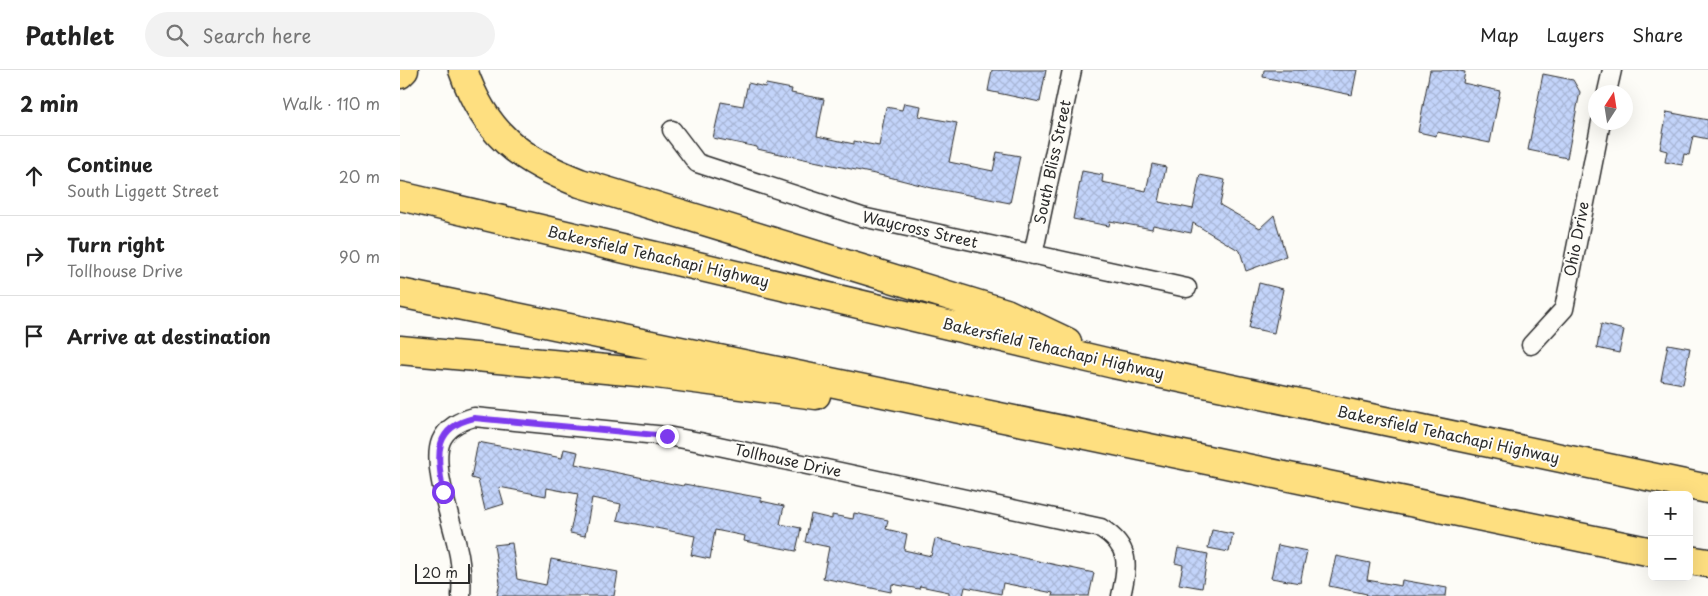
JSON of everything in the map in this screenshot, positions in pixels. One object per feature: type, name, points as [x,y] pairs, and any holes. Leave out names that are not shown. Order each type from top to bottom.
[{"type":"highway","points":[[400,74],[404,70]]},
{"type":"highway","points":[[463,70],[481,111],[496,131],[520,153],[556,174],[580,183],[1006,313],[1114,364]]},
{"type":"highway","name":"Bakersfield Tehachapi Highway","points":[[400,196],[1114,364],[1708,489]]},
{"type":"highway","points":[[400,293],[1648,551]]},
{"type":"highway","points":[[400,350],[649,372],[1064,430]]},
{"type":"highway","points":[[1693,561],[1708,564]]},
{"type":"street","name":"South Bliss Street","points":[[1033,254],[1072,70]]},
{"type":"street","points":[[1609,85],[1612,70]]},
{"type":"street","name":"Waycross Street","points":[[672,130],[697,162],[862,217],[1187,288]]},
{"type":"street","name":"Ohio Drive","points":[[1531,345],[1564,309],[1599,130]]},
{"type":"street","name":"Tollhouse Drive","points":[[462,596],[457,547],[443,492],[438,456],[441,441],[450,428],[461,421],[474,418],[667,436],[1101,528],[1113,536],[1120,544],[1125,555],[1126,570],[1121,596]]},
{"type":"building","points":[[992,70],[1046,70],[1040,102],[988,91]]},
{"type":"building","points":[[1264,70],[1357,70],[1352,95],[1263,77]]},
{"type":"building","points":[[1430,70],[1465,72],[1463,83],[1500,91],[1490,143],[1437,132],[1436,136],[1418,132]]},
{"type":"building","points":[[1543,74],[1573,80],[1580,92],[1567,158],[1528,150]]},
{"type":"building","points":[[748,83],[765,87],[766,84],[792,89],[791,93],[824,99],[817,136],[854,144],[854,141],[879,146],[886,107],[902,110],[904,103],[921,106],[919,116],[957,123],[949,162],[993,171],[997,152],[1020,156],[1010,203],[932,188],[713,138],[721,102],[743,106]]},
{"type":"building","points":[[1667,112],[1708,120],[1708,139],[1693,136],[1689,155],[1684,154],[1682,165],[1665,162],[1667,151],[1660,149]]},
{"type":"building","points":[[1152,164],[1166,167],[1159,202],[1193,209],[1200,175],[1225,180],[1220,205],[1260,228],[1274,215],[1286,256],[1246,271],[1240,251],[1193,223],[1191,233],[1153,225],[1152,229],[1110,221],[1109,226],[1073,219],[1082,171],[1103,175],[1102,182],[1146,191]]},
{"type":"building","points":[[1259,283],[1283,289],[1274,333],[1249,328]]},
{"type":"building","points":[[1601,324],[1624,330],[1619,353],[1597,348]]},
{"type":"building","points":[[1668,344],[1690,348],[1683,384],[1661,380]]},
{"type":"building","points":[[478,442],[562,458],[564,449],[578,452],[575,464],[683,486],[684,484],[762,498],[761,501],[784,506],[780,524],[801,528],[796,551],[744,541],[745,536],[715,530],[710,559],[691,555],[695,536],[617,520],[621,504],[592,498],[585,536],[570,533],[578,494],[547,488],[546,496],[499,487],[504,504],[485,510],[478,480],[471,478]]},
{"type":"building","points":[[854,513],[888,520],[886,529],[907,534],[904,550],[931,556],[935,539],[1094,573],[1089,596],[1052,596],[1053,593],[1003,583],[1001,594],[965,587],[963,596],[949,596],[949,592],[920,586],[919,589],[892,584],[891,592],[823,578],[829,547],[805,542],[811,514],[832,519],[832,515],[853,519]]},
{"type":"building","points":[[1212,530],[1233,534],[1229,552],[1208,548]]},
{"type":"building","points":[[512,543],[517,579],[546,585],[551,559],[618,572],[614,596],[497,596],[500,583],[494,545]]},
{"type":"building","points":[[1278,545],[1307,551],[1300,583],[1271,578]]},
{"type":"building","points":[[1178,548],[1208,554],[1202,588],[1179,584],[1183,565],[1175,563]]},
{"type":"building","points":[[1336,556],[1370,563],[1367,580],[1401,586],[1402,580],[1447,588],[1446,596],[1366,596],[1367,594],[1329,586]]},
{"type":"route","points":[[443,492],[438,456],[441,441],[450,428],[461,421],[474,418],[667,436]]}]
